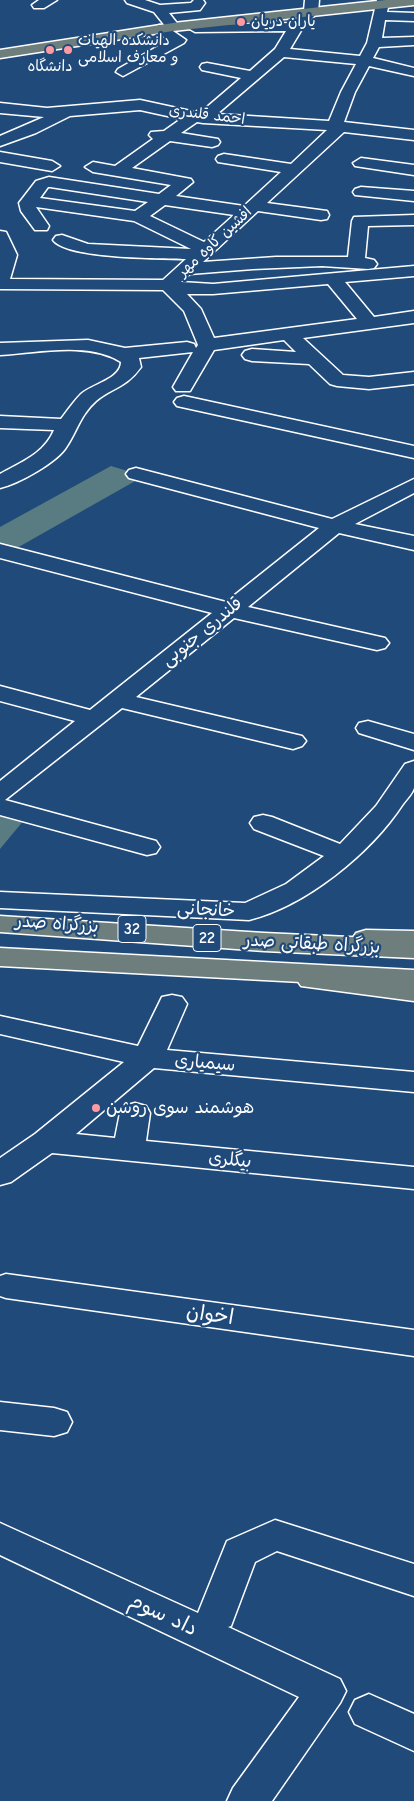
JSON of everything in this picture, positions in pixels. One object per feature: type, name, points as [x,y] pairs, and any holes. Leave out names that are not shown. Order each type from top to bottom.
[{"type":"main road","points":[[0,53],[312,6],[386,7],[414,1]]},
{"type":"main road","name":"بزرگراه صدر","points":[[0,922],[264,938],[414,944]]},
{"type":"main road","name":"بزرگراه طبقاتی صدر","points":[[0,922],[264,942],[414,949]]},
{"type":"main road","points":[[264,938],[414,940]]},
{"type":"main road","name":"بزرگراه طبقاتی صدر","points":[[0,957],[414,981]]},
{"type":"main road","name":"32","points":[[0,961],[414,981]]},
{"type":"main road","points":[[257,974],[414,992]]},
{"type":"street","points":[[132,0],[159,9],[195,7],[198,3]]},
{"type":"street","points":[[118,171],[167,136],[198,117],[253,76],[280,52],[295,35],[312,6]]},
{"type":"street","points":[[338,126],[348,92],[366,61],[386,7],[414,17]]},
{"type":"street","points":[[123,72],[179,40],[166,28],[159,9]]},
{"type":"street","points":[[195,28],[295,35]]},
{"type":"street","points":[[374,43],[414,41]]},
{"type":"street","points":[[280,52],[366,61],[414,72]]},
{"type":"street","points":[[207,67],[253,76]]},
{"type":"street","name":"احمد قلندری","points":[[3,111],[47,113],[131,105],[198,117],[338,126],[414,135]]},
{"type":"street","points":[[0,141],[31,130],[66,112]]},
{"type":"street","name":"افشین کاوه مهر","points":[[0,282],[168,285],[338,126]]},
{"type":"street","points":[[143,134],[212,142]]},
{"type":"street","points":[[0,157],[53,174],[164,199],[321,215]]},
{"type":"street","points":[[224,159],[294,169]]},
{"type":"street","points":[[361,163],[414,170]]},
{"type":"street","points":[[93,167],[184,180],[184,184],[138,217]]},
{"type":"street","points":[[41,226],[29,211],[28,201],[53,174]]},
{"type":"street","points":[[361,192],[414,196]]},
{"type":"street","points":[[28,201],[138,217],[206,250]]},
{"type":"street","points":[[356,263],[360,222],[414,220]]},
{"type":"street","points":[[0,236],[8,255],[0,282]]},
{"type":"street","points":[[62,240],[88,249],[206,250],[291,260]]},
{"type":"street","points":[[185,269],[291,260],[332,260],[414,271]]},
{"type":"street","points":[[192,309],[338,286],[414,271]]},
{"type":"street","points":[[168,285],[189,289],[213,290],[338,286]]},
{"type":"street","points":[[168,285],[192,309],[207,345],[184,394],[414,452]]},
{"type":"street","points":[[338,286],[369,322]]},
{"type":"street","points":[[207,345],[414,317]]},
{"type":"street","points":[[289,335],[337,380],[349,382],[394,382],[414,378]]},
{"type":"street","points":[[0,349],[106,347],[125,354],[131,360],[131,367],[127,373],[89,397],[66,425],[58,445],[42,459],[0,482]]},
{"type":"street","points":[[125,354],[187,348]]},
{"type":"street","points":[[252,355],[314,359]]},
{"type":"street","points":[[0,422],[66,425]]},
{"type":"street","points":[[136,474],[335,526],[414,543]]},
{"type":"street","name":"قلندری جنوبی","points":[[0,794],[335,526],[414,485]]},
{"type":"street","points":[[0,551],[229,610],[377,643]]},
{"type":"street","points":[[0,693],[94,718]]},
{"type":"street","points":[[117,700],[293,741]]},
{"type":"street","points":[[368,728],[414,742]]},
{"type":"street","name":"خانجانی","points":[[0,900],[249,912],[296,890],[344,855],[386,811],[414,769]]},
{"type":"street","points":[[0,807],[147,847]]},
{"type":"street","points":[[263,823],[344,855]]},
{"type":"street","points":[[0,1174],[46,1142],[148,1058],[172,1004]]},
{"type":"street","name":"سیمیاری","points":[[0,1024],[148,1058],[414,1082]]},
{"type":"street","points":[[129,1150],[135,1113]]},
{"type":"street","name":"بیگلری","points":[[46,1142],[414,1178]]},
{"type":"street","name":"اخوان","points":[[6,1286],[414,1343]]},
{"type":"street","points":[[0,1416],[54,1422]]},
{"type":"street","points":[[217,1614],[240,1552],[275,1535],[414,1580]]},
{"type":"street","name":"داد سوم","points":[[0,1538],[326,1692],[248,1801]]},
{"type":"street","points":[[369,1712],[414,1733]]},
{"type":"green space","points":[[111,466],[144,476],[8,553],[0,551],[0,527]]},
{"type":"green space","points":[[0,812],[24,820],[0,849]]},
{"type":"place","name":"یاران دریان","points":[[241,22]]},
{"type":"place","name":"دانشگاه","points":[[50,50]]},
{"type":"place","name":"دانشکده الهیات و معارف اسلامی","points":[[68,50]]},
{"type":"place","name":"هوشمند سوی روشن","points":[[96,1108]]}]
